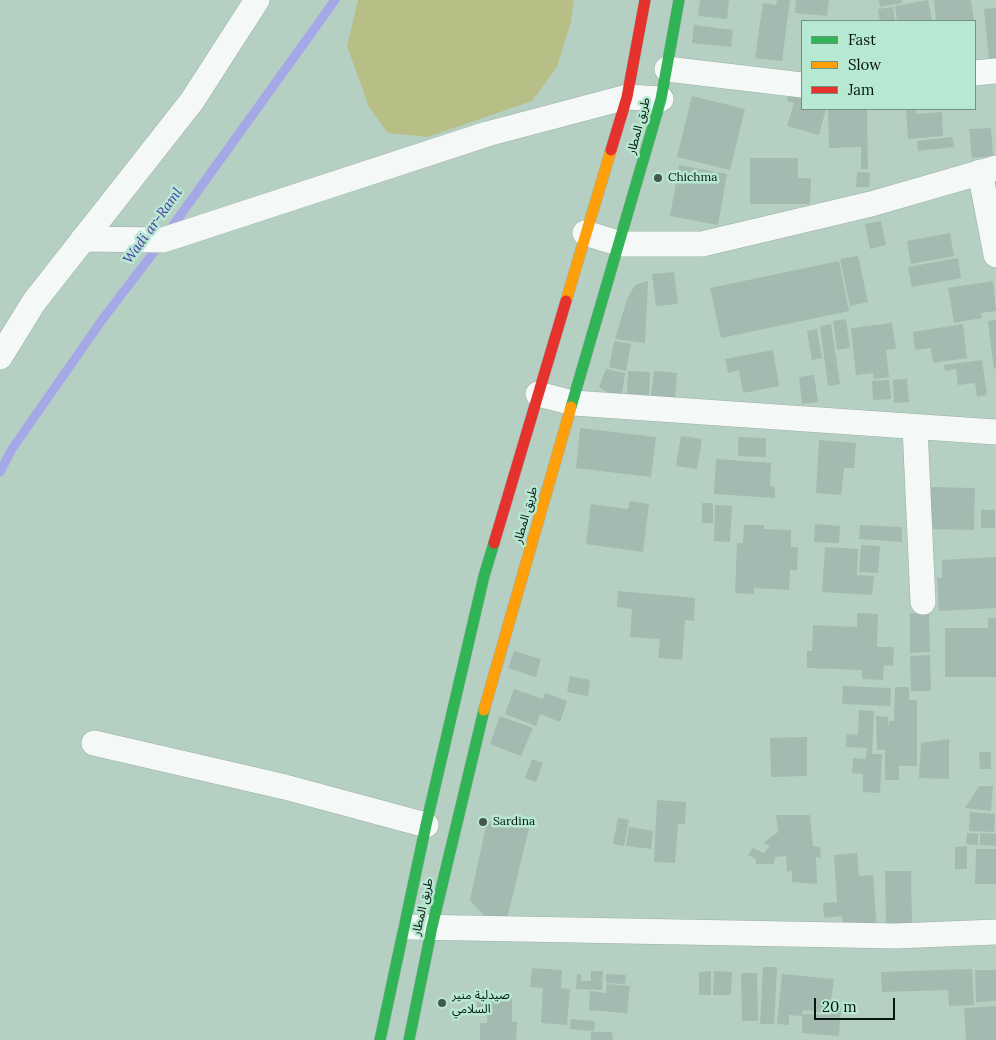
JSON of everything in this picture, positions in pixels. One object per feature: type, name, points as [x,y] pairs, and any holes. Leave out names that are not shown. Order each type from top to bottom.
[{"type":"main road","name":"طريق المطار","points":[[380,1040],[426,825],[484,576],[627,97],[645,0]]},
{"type":"main road","name":"طريق المطار","points":[[409,1040],[432,927],[492,677],[661,99],[679,0]]},
{"type":"street","points":[[0,356],[34,302],[192,101],[257,0]]},
{"type":"street","points":[[666,69],[801,85]]},
{"type":"street","points":[[976,73],[996,71]]},
{"type":"street","points":[[83,239],[163,240],[487,134],[627,97],[661,99]]},
{"type":"street","points":[[586,233],[620,244],[702,244],[871,204],[988,170],[996,255]]},
{"type":"street","points":[[538,394],[573,403],[996,432]]},
{"type":"street","points":[[914,427],[923,602]]},
{"type":"street","points":[[94,743],[284,787],[426,825]]},
{"type":"street","points":[[404,926],[896,936],[996,932]]},
{"type":"green space","points":[[358,0],[574,0],[571,22],[557,67],[532,101],[428,137],[388,133],[369,107],[347,46]]},
{"type":"building","points":[[700,0],[729,0],[727,19],[698,16]]},
{"type":"building","points":[[777,0],[790,0],[782,61],[755,58],[763,3],[776,5]]},
{"type":"building","points":[[796,0],[829,0],[827,16],[795,13]]},
{"type":"building","points":[[879,0],[902,0],[902,3],[880,7]]},
{"type":"building","points":[[928,0],[932,20],[897,20],[895,6]]},
{"type":"building","points":[[934,0],[971,0],[974,20],[936,20]]},
{"type":"building","points":[[893,7],[895,20],[880,20],[878,9]]},
{"type":"building","points":[[996,8],[996,59],[989,60],[984,9]]},
{"type":"building","points":[[694,25],[733,30],[731,47],[692,43]]},
{"type":"building","points":[[790,90],[801,94],[801,110],[826,110],[819,135],[787,126],[794,103],[787,101]]},
{"type":"building","points":[[692,96],[745,109],[730,170],[677,157]]},
{"type":"building","points":[[828,110],[867,110],[868,169],[861,169],[861,147],[829,148]]},
{"type":"building","points":[[906,110],[915,110],[916,114],[942,112],[943,136],[908,139]]},
{"type":"building","points":[[991,128],[993,156],[972,158],[969,129]]},
{"type":"building","points":[[952,137],[954,147],[918,151],[917,141]]},
{"type":"building","points":[[750,158],[798,158],[798,178],[811,178],[810,204],[750,204]]},
{"type":"building","points":[[679,165],[727,174],[718,225],[670,216]]},
{"type":"building","points":[[857,172],[870,173],[869,187],[856,187]]},
{"type":"building","points":[[881,221],[886,245],[870,249],[865,224]]},
{"type":"building","points":[[950,233],[954,256],[911,264],[907,241]]},
{"type":"building","points":[[858,256],[868,302],[850,306],[840,259]]},
{"type":"building","points":[[958,258],[961,278],[912,287],[908,267]]},
{"type":"building","points":[[839,261],[849,311],[721,338],[710,288]]},
{"type":"building","points":[[674,272],[678,304],[656,306],[652,274]]},
{"type":"building","points":[[648,281],[645,343],[615,339],[627,299],[635,285]]},
{"type":"building","points":[[993,281],[996,311],[981,313],[982,318],[954,323],[948,288]]},
{"type":"building","points":[[846,319],[850,348],[837,350],[833,321]]},
{"type":"building","points":[[996,320],[996,368],[994,369],[988,321]]},
{"type":"building","points":[[892,323],[896,349],[886,350],[889,377],[874,379],[873,373],[856,375],[851,328]]},
{"type":"building","points":[[831,324],[840,384],[828,386],[820,326]]},
{"type":"building","points":[[963,324],[967,358],[933,363],[931,348],[915,350],[913,332]]},
{"type":"building","points":[[817,329],[822,358],[812,360],[807,331]]},
{"type":"building","points":[[614,341],[631,344],[626,371],[609,367]]},
{"type":"building","points":[[773,350],[779,386],[743,393],[739,370],[728,373],[725,359]]},
{"type":"building","points":[[982,360],[987,395],[977,397],[975,383],[958,385],[956,369],[945,371],[944,365]]},
{"type":"building","points":[[606,369],[625,373],[622,395],[609,394],[599,387]]},
{"type":"building","points":[[628,371],[650,372],[649,395],[627,394]]},
{"type":"building","points":[[654,371],[677,373],[675,398],[651,396]]},
{"type":"building","points":[[814,375],[818,402],[802,404],[799,377]]},
{"type":"building","points":[[907,379],[909,402],[894,403],[893,380]]},
{"type":"building","points":[[889,380],[891,399],[873,400],[872,381]]},
{"type":"building","points":[[580,428],[656,437],[651,477],[576,468]]},
{"type":"building","points":[[681,436],[702,439],[697,469],[676,466]]},
{"type":"building","points":[[738,437],[766,438],[766,457],[738,456]]},
{"type":"building","points":[[819,440],[856,443],[854,468],[844,468],[841,495],[816,493]]},
{"type":"building","points":[[716,459],[771,463],[770,486],[775,487],[775,498],[714,494]]},
{"type":"building","points":[[931,487],[975,488],[974,530],[930,529]]},
{"type":"building","points":[[630,501],[649,504],[643,552],[586,544],[591,504],[628,509]]},
{"type":"building","points":[[702,503],[713,503],[713,523],[702,523]]},
{"type":"building","points":[[715,505],[732,506],[730,542],[714,541]]},
{"type":"building","points":[[981,510],[995,510],[995,528],[981,528]]},
{"type":"building","points":[[815,524],[840,526],[839,543],[814,542]]},
{"type":"building","points":[[744,525],[764,525],[764,529],[791,530],[791,547],[798,547],[797,570],[790,570],[789,590],[754,588],[754,594],[735,593],[737,543],[743,543]]},
{"type":"building","points":[[860,525],[902,527],[902,542],[859,539]]},
{"type":"building","points":[[861,545],[880,546],[878,573],[859,572]]},
{"type":"building","points":[[825,547],[858,549],[857,575],[874,576],[872,595],[822,592]]},
{"type":"building","points":[[996,557],[996,608],[939,611],[937,578],[942,578],[942,560]]},
{"type":"building","points":[[618,591],[695,598],[694,621],[685,620],[682,660],[658,658],[660,639],[630,637],[632,609],[617,607]]},
{"type":"building","points":[[857,613],[878,614],[877,647],[894,647],[893,666],[884,665],[883,680],[862,679],[862,670],[807,668],[807,651],[812,651],[813,625],[857,627]]},
{"type":"building","points":[[910,613],[929,613],[930,652],[910,653]]},
{"type":"building","points":[[988,618],[996,618],[996,677],[945,677],[945,628],[988,628]]},
{"type":"building","points":[[514,651],[541,659],[536,677],[508,668]]},
{"type":"building","points":[[930,655],[931,691],[911,691],[910,656]]},
{"type":"building","points":[[570,676],[590,680],[588,696],[567,692]]},
{"type":"building","points":[[843,686],[891,688],[890,706],[842,704]]},
{"type":"building","points":[[895,687],[909,687],[909,700],[917,700],[917,766],[899,766],[899,780],[885,780],[885,750],[877,750],[876,716],[888,717],[888,728],[889,721],[894,721]]},
{"type":"building","points":[[514,689],[543,699],[545,693],[567,701],[560,722],[540,714],[536,726],[505,714]]},
{"type":"building","points":[[859,710],[874,711],[872,754],[882,754],[880,793],[863,792],[863,774],[852,773],[853,758],[866,759],[867,748],[846,747],[847,734],[858,735]]},
{"type":"building","points":[[500,716],[533,728],[521,756],[490,744]]},
{"type":"building","points":[[807,737],[807,776],[771,777],[770,738]]},
{"type":"building","points":[[949,739],[949,779],[919,778],[921,743]]},
{"type":"building","points":[[979,752],[991,752],[991,769],[980,769]]},
{"type":"building","points":[[532,759],[543,763],[536,782],[525,778]]},
{"type":"building","points":[[979,786],[993,786],[991,811],[965,808]]},
{"type":"building","points":[[657,800],[686,802],[685,824],[678,824],[675,863],[654,862]]},
{"type":"building","points":[[970,812],[995,814],[994,832],[969,831]]},
{"type":"building","points":[[776,815],[810,815],[813,846],[820,847],[821,858],[816,857],[817,884],[792,882],[792,871],[787,872],[786,856],[775,857],[774,864],[756,864],[756,859],[748,855],[753,848],[764,853],[770,846],[763,843],[778,832]]},
{"type":"building","points":[[618,818],[629,820],[624,846],[613,844]]},
{"type":"building","points":[[487,821],[529,828],[507,919],[485,917],[470,900]]},
{"type":"building","points":[[629,827],[653,831],[651,849],[626,846]]},
{"type":"building","points":[[967,833],[978,834],[978,845],[966,844]]},
{"type":"building","points":[[980,833],[996,834],[996,846],[980,845]]},
{"type":"building","points":[[967,846],[967,869],[955,869],[955,847]]},
{"type":"building","points":[[976,849],[996,849],[996,884],[975,884]]},
{"type":"building","points":[[857,853],[859,876],[873,875],[877,931],[844,933],[842,916],[824,918],[823,903],[837,902],[834,855]]},
{"type":"building","points":[[885,871],[911,871],[912,925],[886,925]]},
{"type":"building","points":[[763,967],[777,967],[774,1024],[760,1024]]},
{"type":"building","points":[[532,968],[562,970],[561,988],[570,989],[567,1025],[541,1023],[543,988],[530,987]]},
{"type":"building","points":[[972,969],[974,1005],[949,1006],[948,990],[882,992],[881,972]]},
{"type":"building","points":[[975,970],[996,970],[996,1001],[976,1002]]},
{"type":"building","points":[[591,971],[603,971],[602,990],[576,989],[577,974],[581,974],[581,981],[591,981]]},
{"type":"building","points":[[711,971],[711,995],[699,995],[699,972]]},
{"type":"building","points":[[714,971],[732,972],[731,995],[713,995]]},
{"type":"building","points":[[741,973],[757,973],[758,1021],[742,1021]]},
{"type":"building","points":[[606,974],[626,975],[625,984],[606,983]]},
{"type":"building","points":[[782,974],[834,979],[829,1013],[803,1010],[802,1014],[830,1015],[831,1008],[841,1009],[839,1036],[802,1033],[802,1016],[789,1015],[789,1025],[777,1024]]},
{"type":"building","points":[[607,984],[630,986],[627,1013],[589,1010],[590,991],[606,993]]},
{"type":"building","points":[[478,991],[493,991],[492,997],[512,997],[512,1022],[517,1022],[516,1040],[480,1040],[480,1023],[487,1023],[487,1011],[477,1010]]},
{"type":"building","points":[[996,1006],[996,1040],[966,1040],[964,1008]]},
{"type":"building","points":[[571,1019],[595,1021],[594,1031],[570,1029]]},
{"type":"building","points":[[591,1032],[612,1032],[613,1040],[591,1040]]},
{"type":"waterway","name":"Wadi ar-Raml","points":[[169,231],[335,0]]},
{"type":"waterway","name":"Wadi ar-Raml","points":[[0,472],[12,449],[102,320],[160,244]]},
{"type":"traffic: fast","points":[[571,407],[661,99],[679,0]]},
{"type":"traffic: fast","points":[[380,1040],[426,825],[484,576],[494,543]]},
{"type":"traffic: fast","points":[[409,1040],[432,927],[484,710]]},
{"type":"traffic: slow","points":[[566,301],[611,150]]},
{"type":"traffic: slow","points":[[484,710],[571,407]]},
{"type":"traffic: jam","points":[[611,150],[627,97],[645,0]]},
{"type":"traffic: jam","points":[[494,543],[566,301]]},
{"type":"place","name":"Chichma","points":[[658,178]]},
{"type":"place","name":"Sardina","points":[[483,822]]},
{"type":"place","name":"صيدلية منير السلامي","points":[[442,1003]]}]
